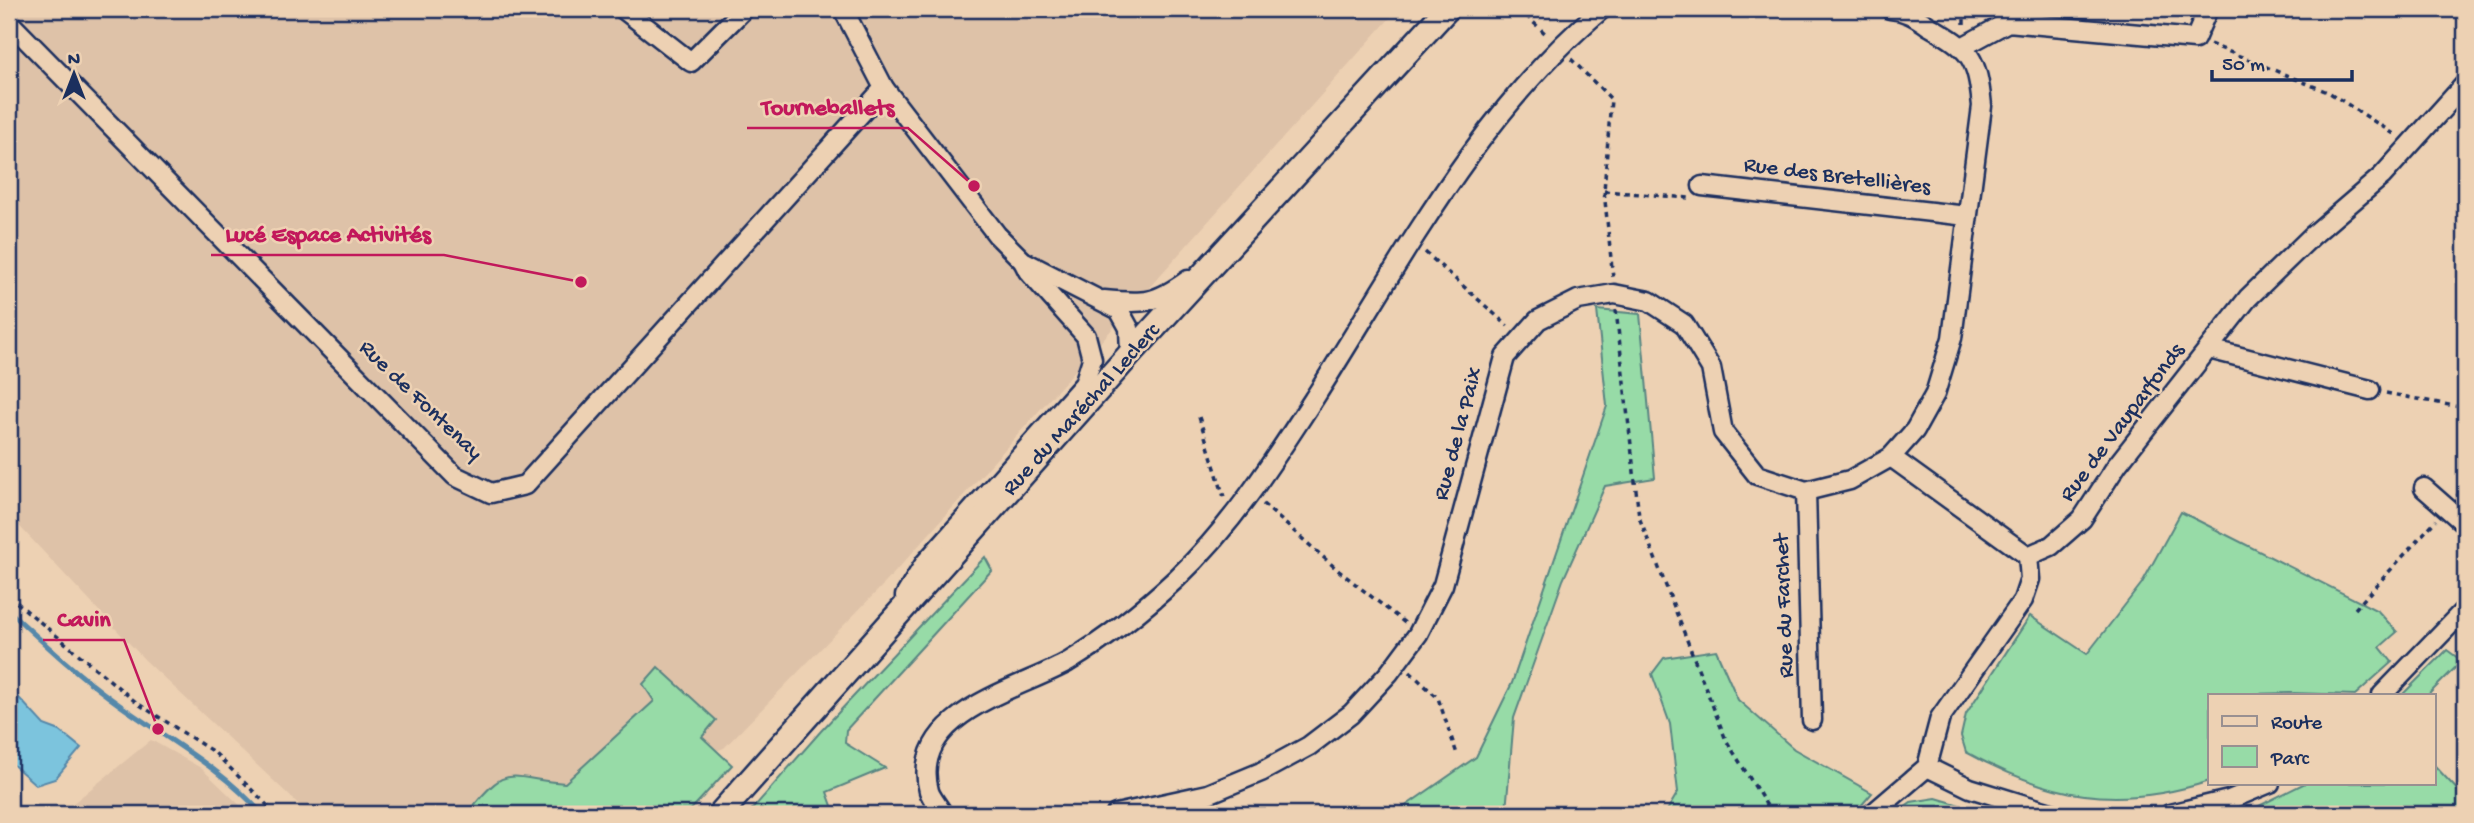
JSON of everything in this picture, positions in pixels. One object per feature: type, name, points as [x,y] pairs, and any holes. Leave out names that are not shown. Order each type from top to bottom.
[{"type":"main road","name":"Rue du Maréchal Leclerc","points":[[720,814],[1130,354],[1447,9]]},
{"type":"street","points":[[623,9],[691,62],[744,9]]},
{"type":"street","points":[[843,9],[884,88],[997,234],[1086,336],[1092,359],[1084,384],[925,563],[876,642]]},
{"type":"street","points":[[943,814],[929,790],[929,759],[947,723],[989,698],[1067,662],[1121,626],[1175,580],[1231,519],[1251,493],[1453,176],[1558,46],[1602,9]]},
{"type":"street","points":[[1806,491],[1850,480],[1891,457],[1915,430],[1935,394],[1952,338],[1982,106],[1979,78],[1964,46],[1904,10],[1890,9]]},
{"type":"street","points":[[1964,46],[2008,22],[2195,39],[2208,9]]},
{"type":"street","name":"Rue de Fontenay","points":[[9,22],[455,476],[491,493],[525,485],[884,88]]},
{"type":"street","name":"Rue de Vauparfonds","points":[[2028,556],[2051,546],[2082,519],[2116,465],[2248,298],[2312,236],[2382,176],[2465,83]]},
{"type":"street","name":"Rue des Bretellières","points":[[1702,186],[1967,216]]},
{"type":"street","points":[[1023,261],[1119,310],[1126,321],[1131,338],[1130,354]]},
{"type":"street","points":[[1102,299],[1145,304],[1156,301],[1212,265]]},
{"type":"street","name":"Rue de la Paix","points":[[1116,814],[1208,794],[1261,772],[1309,746],[1351,714],[1418,634],[1443,585],[1505,357],[1538,320],[1577,300],[1614,294],[1649,301],[1684,324],[1711,368],[1723,432],[1756,475],[1806,491]]},
{"type":"street","points":[[2209,349],[2370,390]]},
{"type":"street","points":[[1872,814],[1927,767],[1940,718],[2023,600],[2030,579],[2028,556],[1891,457]]},
{"type":"street","points":[[2424,488],[2465,524]]},
{"type":"street","name":"Rue du Farchet","points":[[1806,491],[1812,720]]},
{"type":"street","points":[[2383,694],[2463,617]]},
{"type":"street","points":[[1927,767],[1970,788],[2054,814]]},
{"type":"street","points":[[2170,814],[2229,800],[2268,784]]},
{"type":"path","points":[[1518,9],[1611,99],[1604,191],[1639,517],[1726,740],[1772,814]]},
{"type":"path","points":[[2195,39],[2330,93],[2410,145]]},
{"type":"path","points":[[1604,191],[1697,199],[1702,186]]},
{"type":"path","points":[[1412,244],[1457,279],[1521,339]]},
{"type":"path","points":[[2370,390],[2465,408]]},
{"type":"path","points":[[1199,417],[1231,519]]},
{"type":"path","points":[[2355,609],[2465,487]]},
{"type":"path","points":[[1251,493],[1339,571],[1418,634]]},
{"type":"path","points":[[9,596],[137,703],[215,752],[276,814]]},
{"type":"path","points":[[1398,661],[1438,698],[1457,754]]},
{"type":"shaded area","points":[[9,9],[1398,9],[887,581],[724,748],[552,814],[309,814],[145,660],[9,515]]},
{"type":"shaded area","points":[[151,740],[201,768],[249,814],[60,814]]},
{"type":"green space","points":[[1597,310],[1640,314],[1655,478],[1605,486],[1563,580],[1514,718],[1506,811],[1486,814],[1394,814],[1476,757],[1512,683],[1607,406]]},
{"type":"green space","points":[[2181,512],[2378,611],[2397,632],[2380,647],[2392,662],[2356,694],[2208,694],[2208,782],[2176,790],[2144,796],[2084,795],[2026,780],[1966,752],[1961,736],[1966,714],[2030,616],[2087,654],[2142,583]]},
{"type":"green space","points":[[985,557],[992,570],[846,730],[845,743],[885,768],[827,792],[835,814],[748,814],[821,731]]},
{"type":"green space","points":[[1716,650],[1738,700],[1794,749],[1872,793],[1854,814],[1665,814],[1678,792],[1670,724],[1652,674],[1664,658]]},
{"type":"green space","points":[[2447,650],[2462,661],[2429,694],[2403,694]]},
{"type":"green space","points":[[658,667],[716,720],[702,737],[732,765],[687,814],[467,814],[492,786],[509,777],[565,783],[654,701],[643,684]]},
{"type":"green space","points":[[2436,767],[2465,798],[2465,814],[2243,814],[2303,784],[2436,784]]},
{"type":"green space","points":[[1936,798],[1963,806],[1961,814],[1894,814],[1911,802]]},
{"type":"water","points":[[9,687],[44,725],[60,731],[81,748],[55,779],[36,785],[9,761]]},
{"type":"waterway","points":[[9,611],[84,678],[209,766],[262,814]]},
{"type":"place","name":"Tourneballets","points":[[974,186]]},
{"type":"place","name":"Lucé Espace Activités","points":[[581,282]]},
{"type":"place","name":"Cavin","points":[[158,729]]}]
